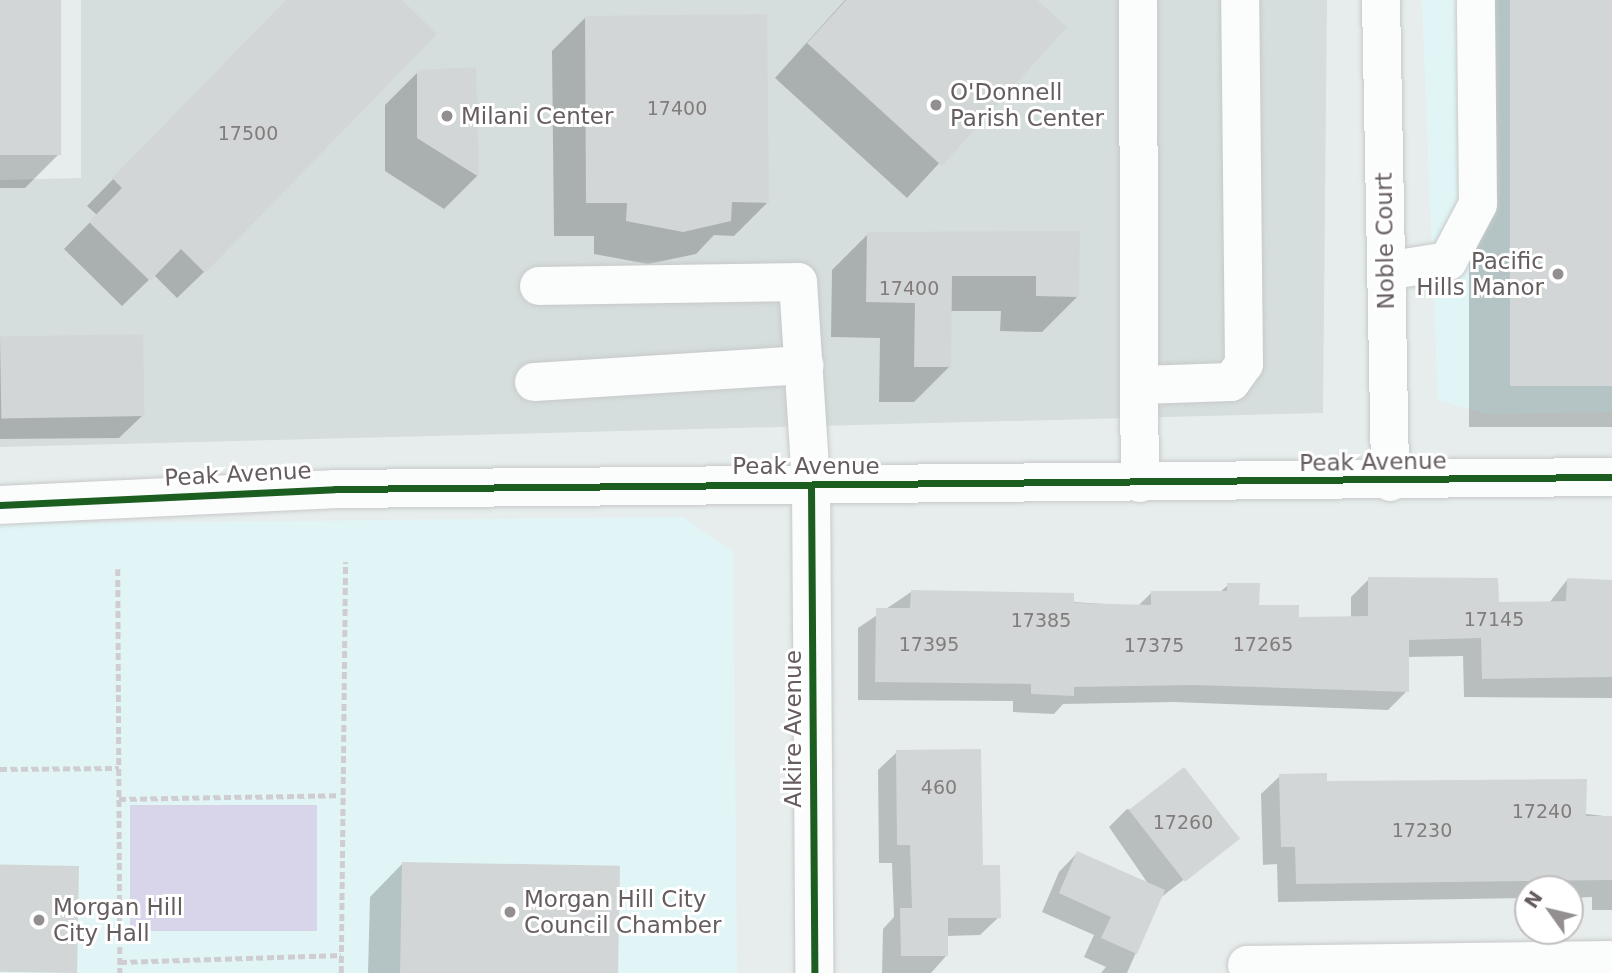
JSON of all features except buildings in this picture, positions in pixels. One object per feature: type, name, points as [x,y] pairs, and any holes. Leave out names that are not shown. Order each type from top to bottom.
[{"type":"street","points":[[1138,0],[1140,484]]},
{"type":"street","points":[[1140,385],[1231,382],[1244,364],[1240,0]]},
{"type":"street","name":"Noble Court","points":[[1381,0],[1390,482]]},
{"type":"street","points":[[1386,271],[1448,261],[1465,239],[1478,204],[1476,0]]},
{"type":"street","name":"Alkire Avenue","points":[[539,286],[798,282],[811,485],[814,973]]},
{"type":"street","points":[[534,382],[804,365]]},
{"type":"street","name":"Peak Avenue","points":[[0,505],[335,489],[1390,482],[1612,477]]},
{"type":"street","points":[[1247,965],[1612,960]]},
{"type":"path","points":[[341,973],[338,795],[345,562]]},
{"type":"path","points":[[118,569],[120,973]]},
{"type":"path","points":[[0,769],[119,768]]},
{"type":"path","points":[[119,799],[338,795]]},
{"type":"path","points":[[120,962],[341,955]]},
{"type":"shaded area","points":[[81,0],[1327,0],[1323,413],[0,447],[0,180],[81,178]]},
{"type":"shaded area","points":[[1422,0],[1612,0],[1612,412],[1487,414],[1438,400]]},
{"type":"shaded area","points":[[683,517],[733,552],[737,973],[0,973],[0,524]]},
{"type":"shaded area","points":[[130,805],[317,805],[317,931],[130,931]]},
{"type":"cycle path","points":[[0,505],[335,489],[1612,477]]},
{"type":"cycle path","points":[[811,485],[814,973]]},
{"type":"place","name":"O'Donnell Parish Center","points":[[936,105]]},
{"type":"place","name":"Milani Center","points":[[447,116]]},
{"type":"place","name":"Pacific Hills Manor","points":[[1558,274]]},
{"type":"place","name":"Morgan Hill City Council Chamber","points":[[510,912]]},
{"type":"place","name":"Morgan Hill City Hall","points":[[39,920]]}]
